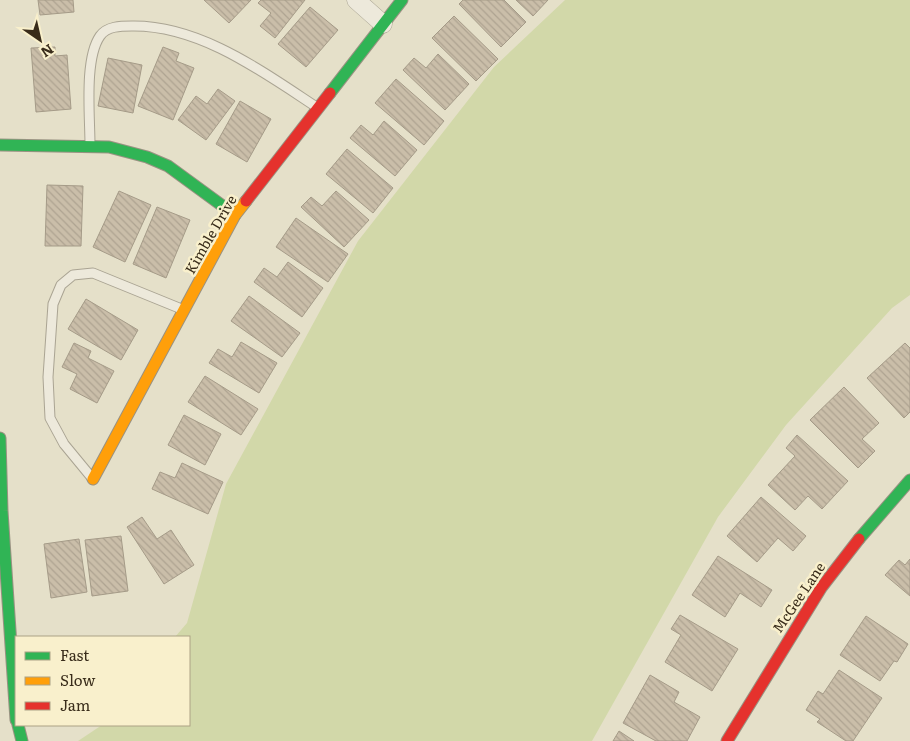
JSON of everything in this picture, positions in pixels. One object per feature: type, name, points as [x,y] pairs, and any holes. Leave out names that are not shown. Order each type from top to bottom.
[{"type":"street","points":[[356,0],[383,24]]},
{"type":"street","name":"Kimble Drive","points":[[93,479],[234,215],[402,0]]},
{"type":"street","points":[[0,145],[109,147],[154,160],[168,166],[234,215]]},
{"type":"street","points":[[0,438],[0,479],[15,705]]},
{"type":"street","name":"McGee Lane","points":[[727,741],[784,644],[821,588],[852,546],[910,480]]},
{"type":"street","points":[[18,726],[22,741]]},
{"type":"lane","points":[[90,147],[90,68],[95,46],[102,34],[117,26],[145,25],[189,35],[243,60],[318,108]]},
{"type":"lane","points":[[93,479],[64,444],[50,418],[48,377],[53,304],[61,285],[74,275],[93,273],[184,310]]},
{"type":"green space","points":[[565,0],[910,0],[910,295],[892,308],[786,425],[718,517],[592,741],[78,741],[100,726],[190,726],[190,636],[176,636],[187,623],[226,484],[358,241],[494,67]]},
{"type":"building","points":[[38,0],[73,0],[74,12],[40,15]]},
{"type":"building","points":[[204,0],[251,0],[229,23]]},
{"type":"building","points":[[261,0],[305,0],[275,38],[260,26],[271,13],[258,3]]},
{"type":"building","points":[[463,0],[504,0],[526,22],[501,47],[459,4]]},
{"type":"building","points":[[516,0],[548,0],[533,16]]},
{"type":"building","points":[[310,7],[338,30],[306,67],[278,44]]},
{"type":"building","points":[[454,16],[498,59],[476,81],[432,38]]},
{"type":"building","points":[[55,47],[55,56],[67,55],[71,109],[36,112],[31,48]]},
{"type":"building","points":[[163,47],[179,53],[176,61],[194,68],[173,120],[138,106]]},
{"type":"building","points":[[438,54],[469,84],[445,110],[403,70],[414,58],[426,68]]},
{"type":"building","points":[[108,58],[142,65],[133,113],[98,106]]},
{"type":"building","points":[[396,79],[444,121],[424,145],[375,103]]},
{"type":"building","points":[[218,89],[235,101],[206,140],[178,120],[196,96],[207,104]]},
{"type":"building","points":[[240,101],[271,119],[247,162],[216,144]]},
{"type":"building","points":[[384,121],[417,150],[395,176],[350,138],[361,125],[373,135]]},
{"type":"building","points":[[347,149],[393,188],[373,213],[326,174]]},
{"type":"building","points":[[47,185],[83,186],[81,246],[45,246]]},
{"type":"building","points":[[119,191],[151,205],[125,262],[93,247]]},
{"type":"building","points":[[336,191],[369,220],[344,247],[301,207],[311,197],[322,206]]},
{"type":"building","points":[[157,207],[190,220],[166,278],[133,264]]},
{"type":"building","points":[[296,218],[348,254],[328,282],[276,247]]},
{"type":"building","points":[[288,262],[323,288],[302,317],[254,282],[264,268],[277,277]]},
{"type":"building","points":[[249,296],[300,333],[282,357],[231,321]]},
{"type":"building","points":[[86,299],[138,330],[121,360],[68,329]]},
{"type":"building","points":[[241,342],[277,363],[259,393],[209,363],[218,349],[232,357]]},
{"type":"building","points":[[74,343],[91,351],[88,358],[114,371],[97,403],[70,389],[77,374],[62,367]]},
{"type":"building","points":[[905,343],[910,348],[910,412],[904,418],[867,378]]},
{"type":"building","points":[[205,376],[258,409],[241,435],[188,402]]},
{"type":"building","points":[[844,387],[879,423],[862,439],[875,451],[858,468],[810,420]]},
{"type":"building","points":[[184,415],[221,434],[205,465],[168,445]]},
{"type":"building","points":[[797,435],[848,481],[822,509],[808,496],[795,510],[768,485],[795,456],[786,448]]},
{"type":"building","points":[[182,463],[223,482],[208,514],[152,489],[160,472],[175,478]]},
{"type":"building","points":[[761,497],[806,536],[793,551],[778,538],[757,562],[727,536]]},
{"type":"building","points":[[142,517],[157,539],[171,530],[194,565],[164,584],[127,527]]},
{"type":"building","points":[[121,536],[128,591],[92,596],[85,540]]},
{"type":"building","points":[[79,539],[87,592],[51,598],[44,544]]},
{"type":"building","points":[[718,556],[772,590],[761,607],[740,593],[725,617],[692,595]]},
{"type":"building","points":[[910,559],[910,596],[885,575],[899,560],[905,565]]},
{"type":"building","points":[[680,615],[738,649],[712,691],[665,662],[681,635],[671,629]]},
{"type":"building","points":[[866,616],[908,644],[897,662],[894,661],[880,681],[840,655]]},
{"type":"building","points":[[839,670],[882,698],[853,741],[846,741],[817,722],[820,719],[806,710],[818,691],[823,694]]},
{"type":"building","points":[[650,675],[679,692],[674,702],[700,717],[687,741],[656,741],[623,723]]},
{"type":"building","points":[[619,731],[634,741],[613,741]]},
{"type":"traffic: fast","points":[[330,93],[402,0]]},
{"type":"traffic: fast","points":[[0,145],[109,147],[147,157],[168,166],[235,215]]},
{"type":"traffic: fast","points":[[0,438],[2,511],[15,705]]},
{"type":"traffic: fast","points":[[859,539],[910,480]]},
{"type":"traffic: fast","points":[[18,726],[22,741]]},
{"type":"traffic: slow","points":[[93,479],[235,215],[246,201]]},
{"type":"traffic: jam","points":[[246,201],[330,93]]},
{"type":"traffic: jam","points":[[727,741],[821,588],[859,539]]}]
